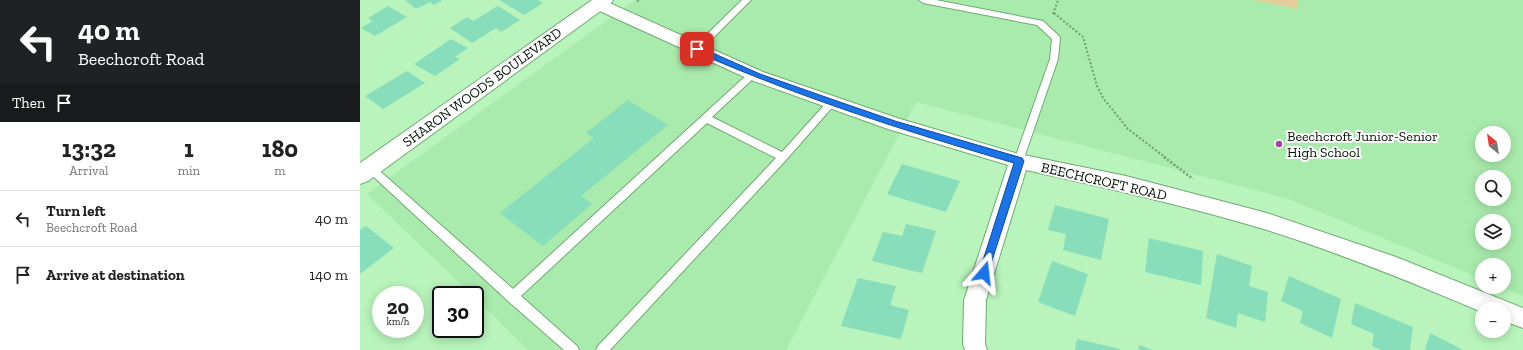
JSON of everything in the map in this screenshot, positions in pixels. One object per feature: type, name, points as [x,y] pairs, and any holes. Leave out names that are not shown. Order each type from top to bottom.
[{"type":"street","name":"BEECHCROFT ROAD","points":[[601,2],[697,49],[753,74],[831,103],[894,124],[1019,161],[1126,184],[1267,222],[1396,266],[1483,302]]},
{"type":"street","name":"SHARON WOODS BOULEVARD","points":[[364,172],[601,2]]},
{"type":"street","points":[[976,350],[974,344],[975,300],[1019,161]]},
{"type":"street","points":[[1511,314],[1523,318]]},
{"type":"lane","points":[[697,49],[747,0]]},
{"type":"lane","points":[[923,0],[1040,23],[1056,38],[1054,59],[1019,161]]},
{"type":"lane","points":[[512,297],[753,74]]},
{"type":"lane","points":[[602,350],[783,157],[831,103]]},
{"type":"lane","points":[[706,118],[783,157]]},
{"type":"lane","points":[[364,172],[573,350]]},
{"type":"path","points":[[1054,13],[1073,27],[1083,38],[1097,86],[1104,98],[1124,124],[1140,139],[1193,179]]},
{"type":"shaded area","points":[[635,0],[1523,0],[1523,296],[1511,291],[1511,258],[1475,258],[1475,276],[1289,199],[916,102],[786,350],[528,350],[484,307],[484,286],[463,286],[367,194]]},
{"type":"shaded area","points":[[1254,0],[1297,0],[1298,9]]},
{"type":"building","points":[[405,0],[443,0],[434,5],[430,2],[416,9]]},
{"type":"building","points":[[499,0],[538,0],[543,3],[524,15]]},
{"type":"building","points":[[388,6],[407,17],[375,36],[361,28],[373,21],[368,18]]},
{"type":"building","points":[[498,6],[520,20],[501,32],[496,28],[472,43],[450,28],[467,17],[473,21]]},
{"type":"building","points":[[451,39],[468,48],[455,57],[460,59],[435,76],[414,64]]},
{"type":"building","points":[[407,71],[425,83],[383,109],[365,96]]},
{"type":"building","points":[[628,100],[668,125],[581,196],[592,204],[543,246],[500,213],[594,138],[586,133]]},
{"type":"building","points":[[902,164],[960,181],[946,212],[887,194]]},
{"type":"building","points":[[1055,205],[1109,219],[1101,260],[1063,250],[1066,234],[1048,230]]},
{"type":"building","points":[[906,224],[936,231],[922,273],[872,261],[883,232],[902,236]]},
{"type":"building","points":[[366,226],[394,248],[360,274],[360,230]]},
{"type":"building","points":[[1149,238],[1203,251],[1201,285],[1145,272]]},
{"type":"building","points":[[1217,254],[1252,266],[1249,286],[1268,292],[1265,322],[1238,313],[1236,328],[1206,318]]},
{"type":"building","points":[[1052,261],[1088,274],[1075,316],[1038,302]]},
{"type":"building","points":[[1289,276],[1341,299],[1332,338],[1300,323],[1303,311],[1281,301]]},
{"type":"building","points":[[858,278],[896,286],[890,305],[909,310],[901,339],[841,326]]},
{"type":"building","points":[[1355,303],[1413,327],[1410,350],[1381,350],[1372,346],[1374,334],[1351,324]]},
{"type":"building","points":[[1430,333],[1463,350],[1425,350]]},
{"type":"building","points":[[1077,339],[1120,349],[1120,350],[1075,350]]},
{"type":"building","points":[[1139,345],[1153,350],[1138,350]]},
{"type":"place","name":"Beechcroft Junior-Senior High School","points":[[1279,144]]},
{"type":"route","points":[[697,49],[757,76],[831,103],[894,124],[1019,161],[984,273]]}]
